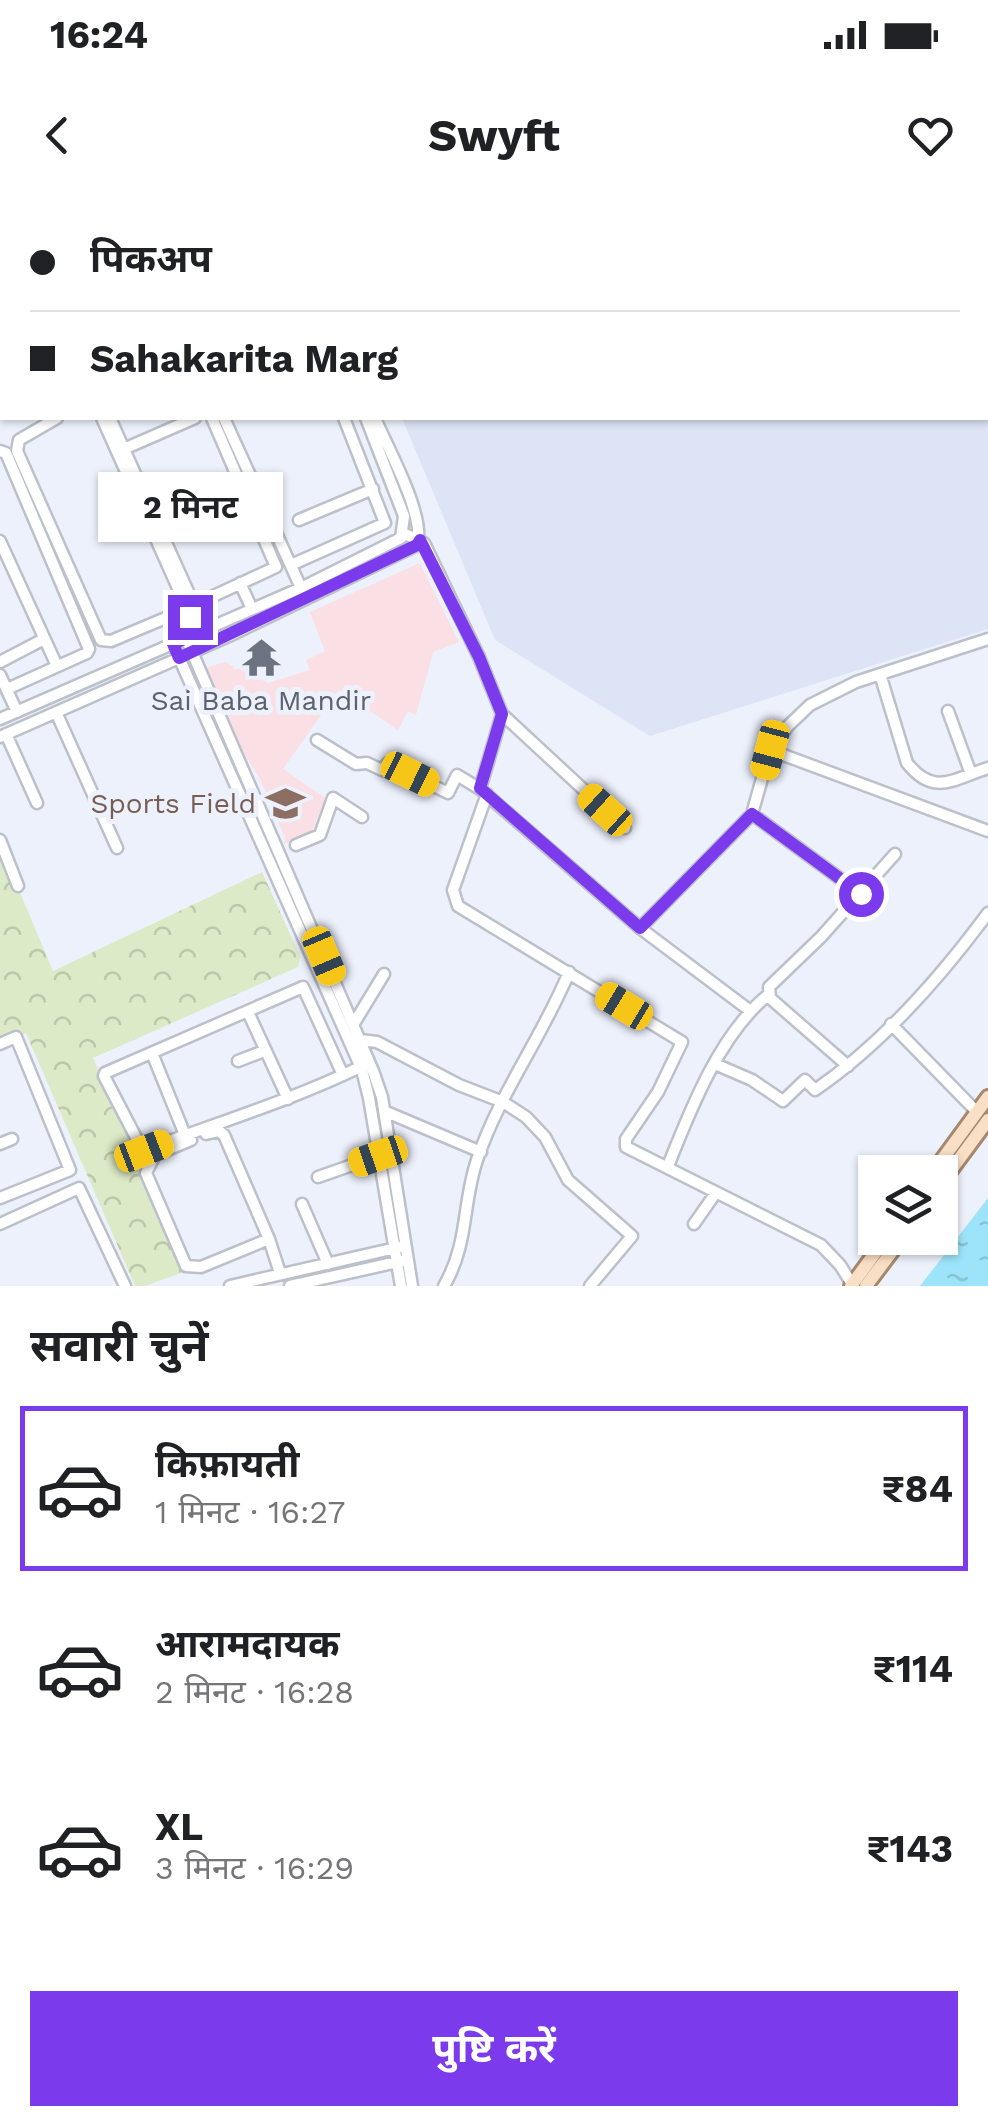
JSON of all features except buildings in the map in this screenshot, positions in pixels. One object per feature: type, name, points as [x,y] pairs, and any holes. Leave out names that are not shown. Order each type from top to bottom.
[{"type":"main road","points":[[958,1155],[982,1116],[988,1097]]},
{"type":"main road","points":[[948,1155],[982,1116]]},
{"type":"main road","points":[[856,1286],[875,1255]]},
{"type":"main road","points":[[856,1286],[886,1255]]},
{"type":"street","points":[[54,420],[19,440],[16,451],[101,640],[111,641],[187,610]]},
{"type":"street","points":[[103,420],[187,610],[192,652],[373,1070],[384,1111],[402,1260],[412,1286]]},
{"type":"street","points":[[111,420],[194,605],[276,567],[213,420]]},
{"type":"street","points":[[126,448],[190,420]]},
{"type":"street","points":[[225,420],[301,588]]},
{"type":"street","points":[[291,565],[386,523],[345,420]]},
{"type":"street","points":[[0,719],[301,588],[401,538],[404,516],[367,420]]},
{"type":"street","points":[[376,420],[415,512],[419,535],[471,640],[502,714],[625,828]]},
{"type":"street","points":[[0,451],[6,453],[89,649],[7,689]]},
{"type":"street","points":[[299,520],[373,489]]},
{"type":"street","points":[[164,536],[247,500]]},
{"type":"street","points":[[403,533],[419,535]]},
{"type":"street","points":[[37,803],[3,735],[179,658],[417,545],[419,535]]},
{"type":"street","points":[[0,541],[57,666]]},
{"type":"street","points":[[240,583],[252,610]]},
{"type":"street","points":[[0,662],[44,639]]},
{"type":"street","points":[[640,928],[752,814],[770,750],[810,705],[856,682],[988,639]]},
{"type":"street","points":[[173,644],[360,1067],[370,1098],[378,1156],[400,1248]]},
{"type":"street","points":[[880,674],[907,762],[916,774],[928,783],[940,784],[988,768]]},
{"type":"street","points":[[0,675],[17,712]]},
{"type":"street","points":[[948,711],[971,774]]},
{"type":"street","points":[[56,712],[117,848]]},
{"type":"street","points":[[502,714],[453,890],[458,906],[680,1040],[682,1046],[658,1092],[625,1144],[628,1149],[820,1245],[856,1286]]},
{"type":"street","points":[[317,740],[356,764],[368,762],[382,770],[388,762],[448,793],[457,776],[483,791],[640,928],[749,1010]]},
{"type":"street","points":[[770,750],[988,831]]},
{"type":"street","points":[[296,845],[320,835],[333,798],[362,816]]},
{"type":"street","points":[[752,814],[861,894]]},
{"type":"street","points":[[0,840],[18,886]]},
{"type":"street","points":[[668,1166],[697,1092],[749,1010],[896,854]]},
{"type":"street","points":[[715,1064],[752,1080],[783,1101],[804,1080],[815,1090],[848,1066],[920,995],[988,913]]},
{"type":"street","points":[[444,1286],[456,1266],[464,1237],[476,1162],[569,972]]},
{"type":"street","points":[[354,1025],[384,974]]},
{"type":"street","points":[[343,1075],[303,987],[104,1076],[144,1151],[288,1098],[343,1075],[360,1067]]},
{"type":"street","points":[[768,994],[848,1066]]},
{"type":"street","points":[[248,1012],[288,1098]]},
{"type":"street","points":[[890,1024],[982,1116]]},
{"type":"street","points":[[0,1044],[16,1037],[70,1170],[0,1198]]},
{"type":"street","points":[[360,1040],[377,1042],[460,1085],[503,1102],[545,1137],[568,1180],[632,1236],[590,1286]]},
{"type":"street","points":[[238,1061],[264,1052]]},
{"type":"street","points":[[152,1054],[185,1135]]},
{"type":"street","points":[[384,1111],[480,1152]]},
{"type":"street","points":[[269,1238],[202,1266],[186,1266],[147,1180],[151,1160],[212,1131],[224,1135],[269,1238],[280,1273]]},
{"type":"street","points":[[0,1144],[12,1139]]},
{"type":"street","points":[[318,1177],[378,1156]]},
{"type":"street","points":[[0,1224],[79,1188],[125,1286]]},
{"type":"street","points":[[694,1224],[715,1194]]},
{"type":"street","points":[[302,1204],[328,1264]]},
{"type":"street","points":[[230,1286],[400,1248]]},
{"type":"street","points":[[290,1286],[402,1260]]},
{"type":"street","points":[[401,1286],[402,1260]]},
{"type":"shaded area","points":[[403,420],[988,420],[988,629],[650,736],[495,640]]},
{"type":"shaded area","points":[[420,563],[459,642],[433,652],[416,715],[408,711],[398,730],[339,690],[283,769],[325,798],[312,833],[284,844],[261,781],[216,707],[199,670],[225,662],[268,683],[310,670],[306,660],[325,651],[310,612]]},
{"type":"green space","points":[[0,845],[53,971],[262,872],[300,956],[298,967],[93,1058],[192,1269],[135,1286],[26,1033],[0,1044]]},
{"type":"water","points":[[988,1198],[988,1286],[920,1286],[944,1255],[958,1255],[958,1237]]},
{"type":"place","name":"Sai Baba Mandir","points":[[261,658]]},
{"type":"place","name":"Sports Field","points":[[286,803]]},
{"type":"route","points":[[190,617],[198,633],[173,644],[179,658],[417,545],[420,540],[479,657],[502,714],[480,788],[640,928],[752,814],[861,894]]}]
